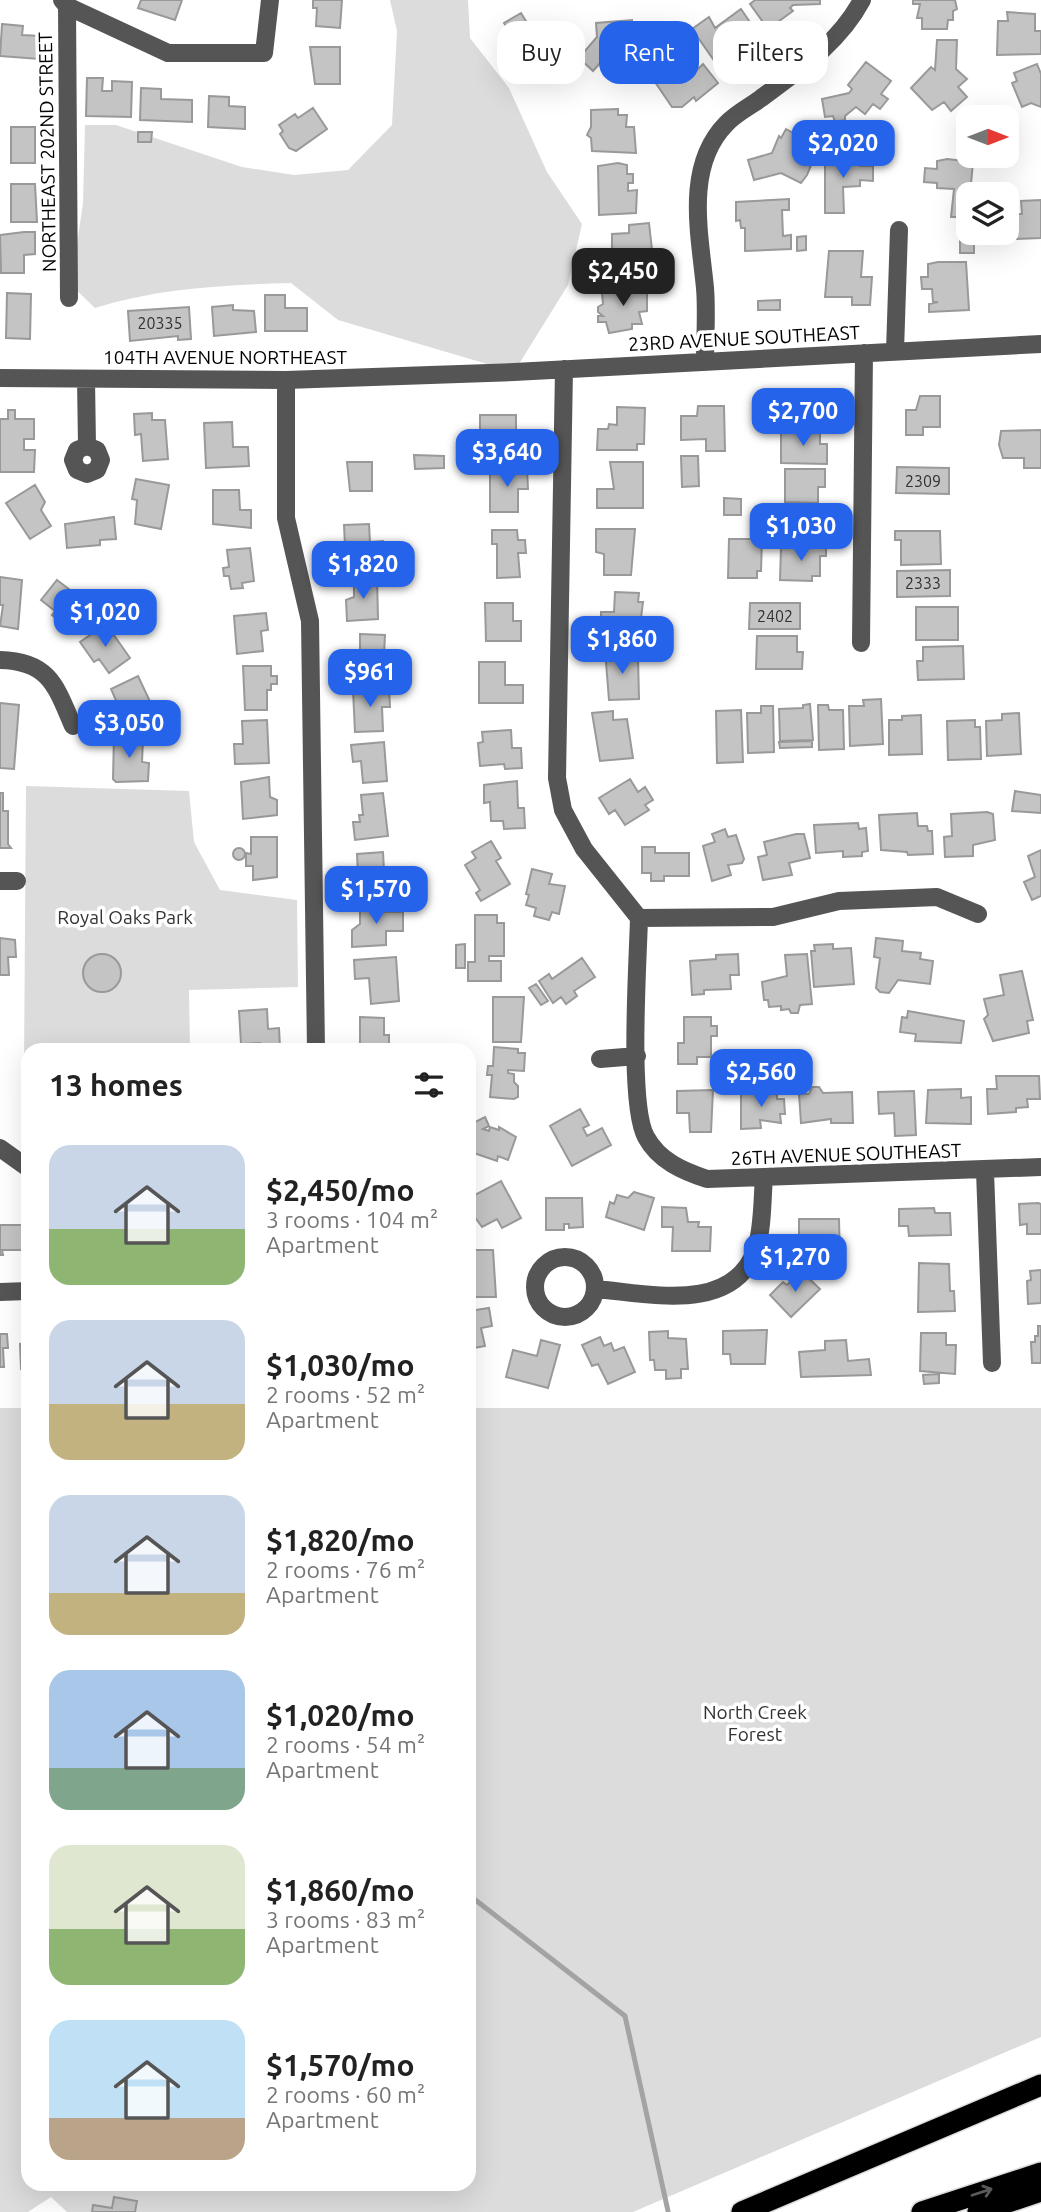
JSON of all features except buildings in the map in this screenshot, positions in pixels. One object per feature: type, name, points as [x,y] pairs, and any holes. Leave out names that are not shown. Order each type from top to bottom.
[{"type":"highway","points":[[742,2212],[1041,2085]]},
{"type":"highway","points":[[778,2212],[1041,2100]]},
{"type":"highway","points":[[922,2212],[1041,2173]]},
{"type":"highway","points":[[978,2212],[1041,2191]]},
{"type":"street","points":[[65,3],[168,53],[264,53],[270,0]]},
{"type":"street","points":[[705,362],[698,185],[709,150],[725,124],[830,45],[849,24],[862,0]]},
{"type":"street","name":"NORTHEAST 202ND STREET","points":[[65,3],[69,298]]},
{"type":"street","points":[[895,351],[899,230]]},
{"type":"street","name":"23RD AVENUE SOUTHEAST","points":[[450,374],[1041,344]]},
{"type":"street","points":[[861,643],[864,353]]},
{"type":"street","points":[[564,369],[557,778],[563,810],[584,849],[639,918],[637,1056],[600,1059]]},
{"type":"street","name":"104TH AVENUE NORTHEAST","points":[[0,378],[286,380],[450,374]]},
{"type":"street","points":[[86,379],[87,446]]},
{"type":"street","points":[[286,380],[286,518],[310,621],[316,1043]]},
{"type":"street","points":[[0,660],[22,661],[39,669],[56,686],[73,726]]},
{"type":"street","points":[[639,918],[773,917],[839,901],[937,897],[978,914]]},
{"type":"street","name":"26TH AVENUE SOUTHEAST","points":[[637,1056],[639,1113],[645,1136],[659,1155],[681,1170],[707,1179],[1041,1167]]},
{"type":"street","points":[[0,1148],[21,1163]]},
{"type":"street","points":[[985,1171],[992,1363]]},
{"type":"street","points":[[596,1289],[687,1296],[714,1292],[731,1281],[755,1251],[764,1178]]},
{"type":"street","points":[[0,1292],[21,1291]]},
{"type":"green space","points":[[390,0],[468,0],[470,38],[497,73],[497,84],[506,84],[509,88],[547,172],[582,224],[568,285],[514,372],[338,320],[291,283],[167,292],[95,308],[71,285],[83,203],[85,125],[116,125],[242,167],[294,175],[348,170],[392,125],[397,31]]},
{"type":"green space","name":"Royal Oaks Park","points":[[26,786],[189,791],[194,842],[220,890],[297,900],[298,987],[189,990],[190,1043],[24,1043]]},
{"type":"green space","name":"North Creek Forest","points":[[0,1408],[21,1408],[21,2191],[476,2191],[476,1408],[1041,1408],[1041,2037],[633,2212],[67,2212],[51,2197],[28,2212],[0,2212]]},
{"type":"waterway","points":[[476,1900],[625,2016],[668,2211]]}]
